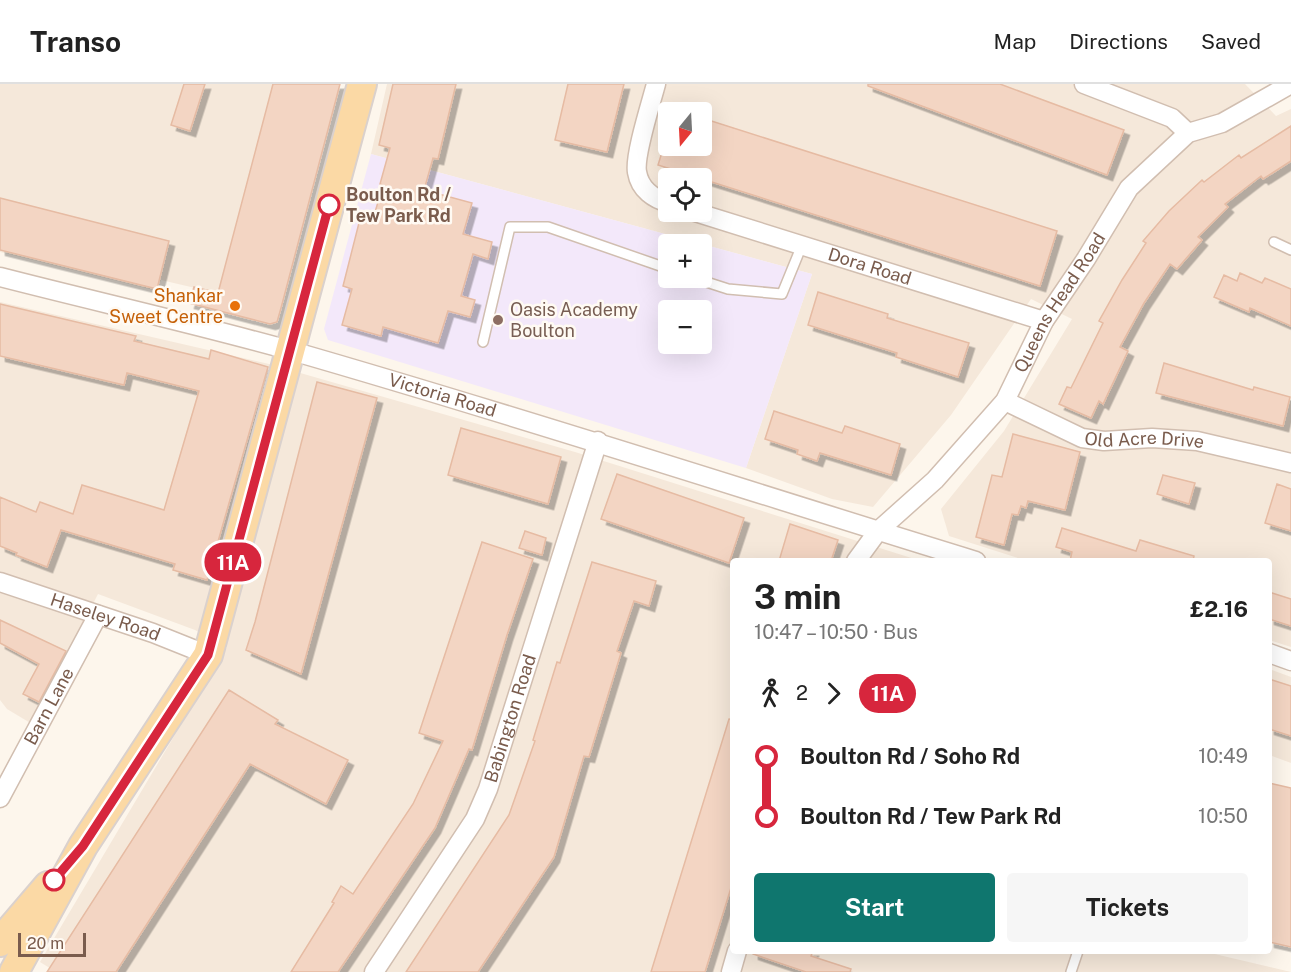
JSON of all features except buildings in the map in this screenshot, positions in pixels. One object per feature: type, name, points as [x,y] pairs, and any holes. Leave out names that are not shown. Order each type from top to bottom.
[{"type":"main road","points":[[14,972],[83,846],[208,655],[362,84]]},
{"type":"main road","points":[[0,942],[83,846]]},
{"type":"street","points":[[656,84],[638,157],[637,172],[643,188],[658,200]]},
{"type":"street","points":[[1084,84],[1172,118],[1188,133]]},
{"type":"street","name":"Queens Head Road","points":[[858,558],[878,531],[935,480],[1005,401],[1044,321],[1086,259],[1129,188],[1188,133],[1222,123],[1291,84]]},
{"type":"street","name":"Dora Road","points":[[712,217],[1044,321]]},
{"type":"street","name":"Victoria Road","points":[[0,277],[289,350],[598,441],[966,558]]},
{"type":"street","name":"Old Acre Drive","points":[[1005,401],[1082,438],[1104,441],[1152,438],[1197,441],[1291,463]]},
{"type":"street","name":"Babington Road","points":[[374,972],[475,819],[488,789],[598,441]]},
{"type":"street","name":"Haseley Road","points":[[0,582],[153,633],[208,655]]},
{"type":"street","name":"Barn Lane","points":[[0,798],[98,615]]},
{"type":"street","points":[[1272,654],[1291,661]]},
{"type":"street","points":[[731,972],[736,954]]},
{"type":"lane","points":[[483,342],[510,227],[548,227],[658,265]]},
{"type":"lane","points":[[1274,242],[1291,250]]},
{"type":"lane","points":[[712,284],[728,289],[782,294],[802,245]]},
{"type":"lane","points":[[1071,972],[1077,954]]},
{"type":"shaded area","points":[[0,84],[340,84],[281,308],[161,280],[157,291],[0,252]]},
{"type":"shaded area","points":[[387,84],[1245,84],[1276,116],[1291,109],[1291,647],[1272,641],[1272,558],[1018,558],[949,536],[941,509],[1004,431],[1072,319],[1031,299],[951,415],[873,507],[832,499],[746,468],[812,274],[712,247],[712,234],[665,234],[371,154]]},
{"type":"shaded area","name":"Oasis Academy Boulton","points":[[371,154],[665,234],[658,234],[658,288],[712,288],[712,247],[812,274],[746,468],[328,340],[324,329]]},
{"type":"shaded area","points":[[0,302],[269,364],[575,452],[911,558],[730,558],[730,954],[1215,954],[1291,972],[56,972],[40,962],[227,647],[195,630],[98,594],[32,724],[7,709],[0,700]]},
{"type":"shaded area","points":[[1272,670],[1291,677],[1291,763],[1272,756]]},
{"type":"bus line","name":"11A","points":[[54,880],[83,846],[208,655],[329,205]]},
{"type":"place","name":"Boulton Rd / Tew Park Rd","points":[[329,205]]},
{"type":"place","name":"Shankar Sweet Centre","points":[[235,306]]},
{"type":"place","name":"Oasis Academy Boulton","points":[[498,320]]}]
